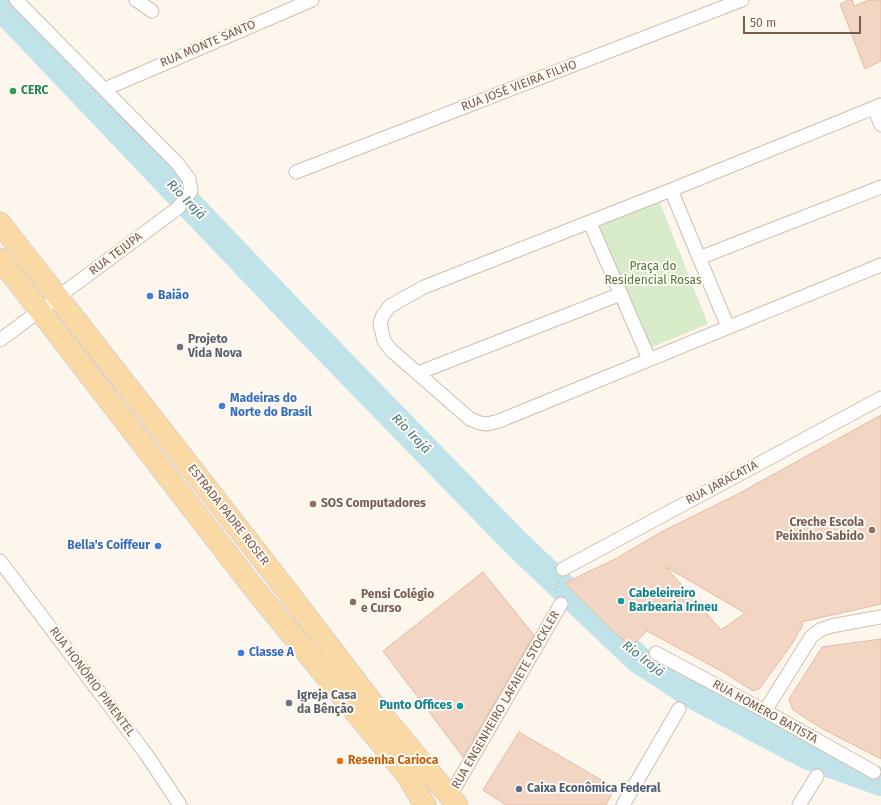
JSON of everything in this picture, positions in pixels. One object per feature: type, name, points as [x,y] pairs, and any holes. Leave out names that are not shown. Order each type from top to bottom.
[{"type":"main road","name":"ESTRADA PADRE ROSER","points":[[0,223],[284,587],[374,705],[454,801]]},
{"type":"main road","name":"ESTRADA PADRE ROSER","points":[[0,259],[256,591],[407,775],[423,803]]},
{"type":"street","name":"RUA TEJUPA","points":[[0,340],[178,208],[188,197],[191,191],[189,179],[168,153],[16,0]]},
{"type":"street","points":[[136,0],[152,11]]},
{"type":"street","name":"RUA MONTE SANTO","points":[[105,89],[312,0]]},
{"type":"street","name":"RUA JOSÉ VIEIRA FILHO","points":[[296,172],[742,0]]},
{"type":"street","points":[[881,125],[878,106],[590,223],[424,287],[390,306],[383,315],[380,323],[384,340],[391,350],[470,419],[487,424],[499,421],[881,265]]},
{"type":"street","points":[[699,258],[881,187]]},
{"type":"street","points":[[671,190],[728,327]]},
{"type":"street","points":[[590,223],[649,359]]},
{"type":"street","points":[[418,374],[621,294]]},
{"type":"street","name":"RUA JARACATIA","points":[[563,575],[881,398]]},
{"type":"street","name":"RUA HONÓRIO PIMENTEL","points":[[0,561],[146,754],[180,805]]},
{"type":"street","name":"RUA ENGENHEIRO LAFAIETE STOCKLER","points":[[454,801],[562,604]]},
{"type":"street","points":[[765,711],[803,649],[816,633],[831,626],[881,617]]},
{"type":"street","name":"RUA HOMERO BATISTA","points":[[656,654],[765,711],[874,772]]},
{"type":"street","points":[[623,805],[678,709]]},
{"type":"street","points":[[799,805],[818,776]]},
{"type":"path","points":[[554,589],[563,575]]},
{"type":"green space","name":"Praça do Residencial Rosas","points":[[658,198],[708,324],[648,349],[598,223]]},
{"type":"building","points":[[852,0],[854,6],[869,0],[881,0],[881,61],[865,69],[840,4]]},
{"type":"building","points":[[881,415],[881,604],[801,622],[803,625],[792,644],[759,689],[753,691],[723,672],[647,631],[631,646],[615,633],[565,583],[617,558],[661,532],[738,494]],"holes":[[[666,567],[745,613],[721,630]]]},
{"type":"building","name":"Punto Offices","points":[[483,572],[534,635],[463,757],[383,651]]},
{"type":"building","points":[[881,639],[881,759],[821,728],[793,710],[789,699],[822,647]]},
{"type":"building","points":[[519,732],[615,788],[606,805],[506,805],[483,790]]},
{"type":"waterway","name":"Rio Irajá","points":[[0,6],[301,322],[516,543],[638,659],[693,695],[809,756],[881,782]]},
{"type":"place","name":"CERC","points":[[13,91]]},
{"type":"place","name":"Baião","points":[[150,296]]},
{"type":"place","name":"Projeto Vida Nova","points":[[180,347]]},
{"type":"place","name":"Madeiras do Norte do Brasil","points":[[222,406]]},
{"type":"place","name":"SOS Computadores","points":[[313,504]]},
{"type":"place","name":"Creche Escola Peixinho Sabido","points":[[872,530]]},
{"type":"place","name":"Bella's Coiffeur","points":[[158,546]]},
{"type":"place","name":"Cabeleireiro Barbearia Irineu","points":[[621,601]]},
{"type":"place","name":"Pensi Colégio e Curso","points":[[353,602]]},
{"type":"place","name":"Classe A","points":[[241,653]]},
{"type":"place","name":"Igreja Casa da Bênção","points":[[289,703]]},
{"type":"place","name":"Punto Offices","points":[[460,706]]},
{"type":"place","name":"Resenha Carioca","points":[[340,761]]},
{"type":"place","name":"Caixa Econômica Federal","points":[[519,789]]}]
